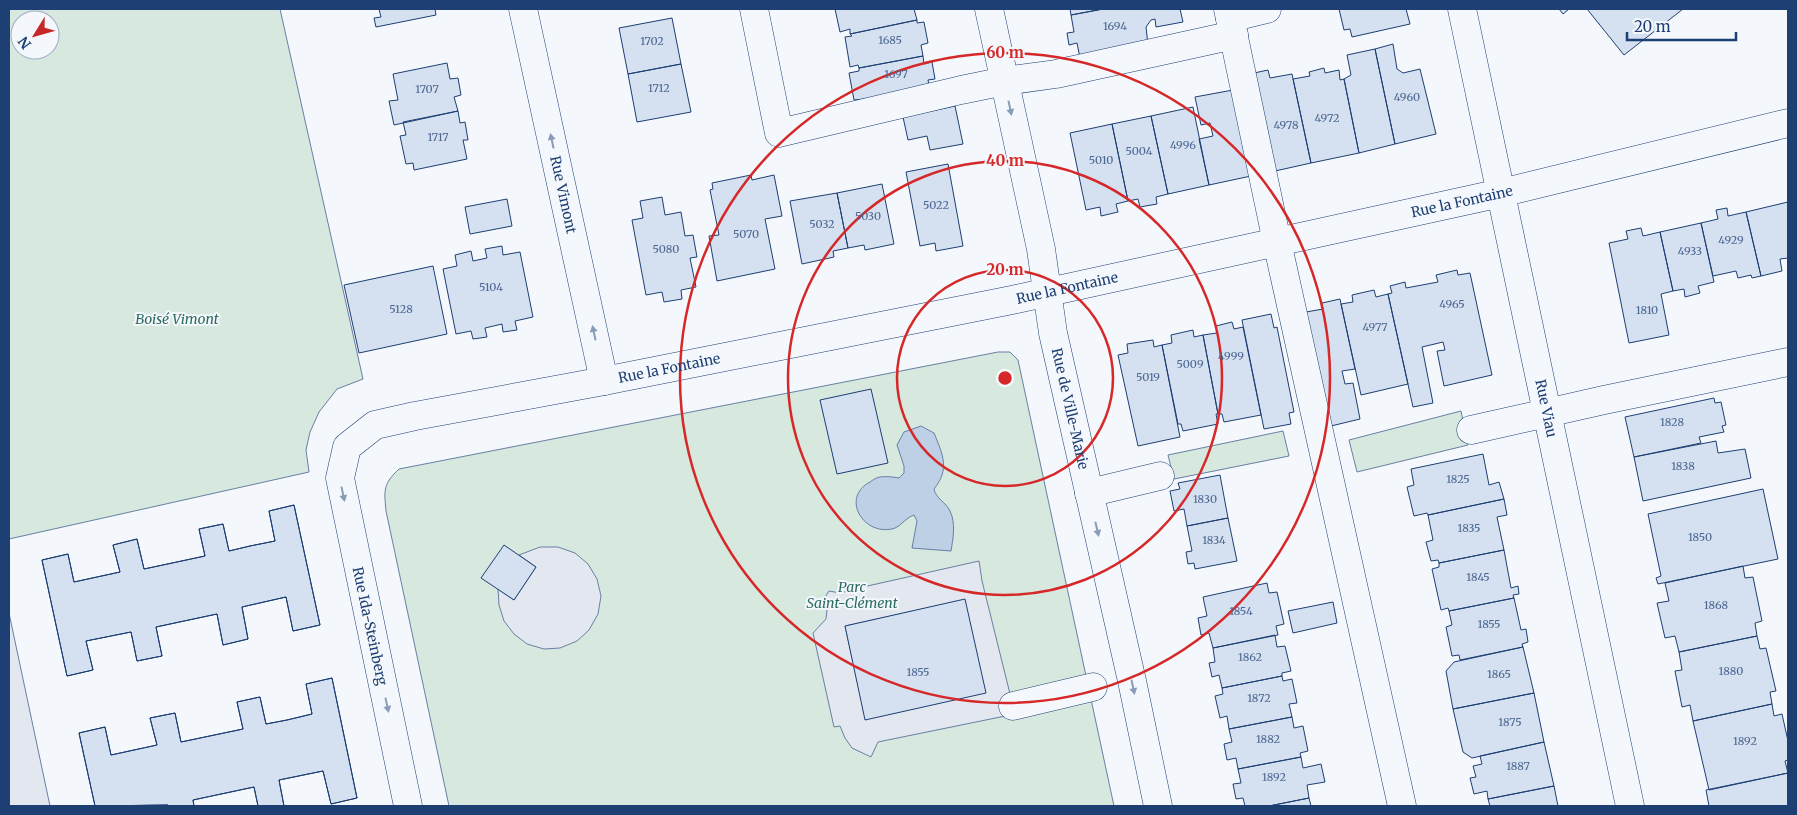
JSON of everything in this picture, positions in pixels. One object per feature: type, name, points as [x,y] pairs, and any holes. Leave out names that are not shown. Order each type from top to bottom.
[{"type":"street","name":"Rue Vimont","points":[[523,9],[604,381]]},
{"type":"street","points":[[754,9],[779,133],[1005,81],[1056,74],[1268,9]]},
{"type":"street","name":"Rue de Ville-Marie","points":[[990,9],[1041,249],[1053,333],[1158,806]]},
{"type":"street","name":"Rue Viau","points":[[1462,9],[1630,806]]},
{"type":"street","points":[[1230,21],[1402,806]]},
{"type":"street","name":"Rue la Fontaine","points":[[347,446],[375,426],[415,416],[604,381],[1047,293],[1501,193],[1788,123]]},
{"type":"street","points":[[1471,430],[1604,400],[1787,369]]},
{"type":"street","name":"Rue Ida-Steinberg","points":[[347,446],[340,478],[408,806]]},
{"type":"street","points":[[1089,493],[1160,476]]},
{"type":"street","points":[[1013,706],[1093,687]]},
{"type":"green space","name":"Boisé Vimont","points":[[9,9],[280,9],[363,379],[337,389],[319,412],[310,432],[306,450],[309,472],[9,539]]},
{"type":"green space","name":"Parc Saint-Clément","points":[[998,352],[1010,352],[1018,360],[1114,806],[449,806],[386,511],[387,483],[399,469]]},
{"type":"green space","points":[[1461,411],[1468,445],[1357,472],[1349,440]]},
{"type":"green space","points":[[1283,431],[1289,456],[1174,479],[1168,455]]},
{"type":"shaded area","points":[[540,547],[558,547],[575,553],[588,564],[597,579],[601,596],[598,614],[589,630],[577,641],[560,648],[544,649],[527,644],[514,634],[504,621],[499,605],[498,589],[514,600],[536,567],[519,555]]},
{"type":"shaded area","points":[[979,561],[982,581],[1015,714],[878,742],[871,757],[852,748],[840,726],[834,727],[813,633],[826,619],[827,610],[822,602],[829,591],[840,593]],"holes":[[[965,600],[866,720],[845,626]]]},
{"type":"shaded area","points":[[9,613],[50,806],[9,806]]},
{"type":"water","points":[[921,426],[934,433],[942,455],[942,475],[934,489],[952,516],[954,531],[951,551],[912,548],[917,521],[914,515],[895,528],[881,529],[864,521],[856,505],[861,489],[872,480],[882,477],[899,478],[904,473],[904,466],[897,445],[904,432]]},
{"type":"building","points":[[379,9],[435,9],[436,15],[376,27],[374,18],[381,17]]},
{"type":"building","points":[[835,9],[914,9],[917,20],[850,34],[850,29],[840,32]]},
{"type":"building","points":[[1070,9],[1103,9],[1071,15]]},
{"type":"building","points":[[1103,9],[1180,9],[1183,22],[1156,27],[1155,19],[1151,20],[1146,27],[1148,45],[1080,58],[1077,43],[1069,45],[1067,33],[1074,32],[1071,15]]},
{"type":"building","points":[[1339,9],[1406,9],[1410,24],[1352,37],[1350,29],[1344,30]]},
{"type":"building","points":[[1559,9],[1569,9],[1563,14]]},
{"type":"building","points":[[1587,9],[1683,9],[1624,55]]},
{"type":"building","points":[[672,18],[681,64],[628,74],[619,28]]},
{"type":"building","points":[[917,20],[917,23],[924,22],[928,43],[921,45],[923,56],[859,68],[858,65],[850,67],[845,37],[852,36],[850,34]]},
{"type":"building","points":[[1393,44],[1397,69],[1403,73],[1420,69],[1436,134],[1395,144],[1375,49]]},
{"type":"building","points":[[1375,49],[1395,144],[1359,153],[1344,79],[1351,75],[1347,55]]},
{"type":"building","points":[[923,56],[924,64],[932,62],[935,79],[928,80],[930,91],[865,103],[864,99],[854,100],[849,73],[859,71],[859,68]]},
{"type":"building","points":[[447,63],[450,79],[458,78],[461,95],[454,97],[458,111],[394,125],[389,101],[398,100],[393,74]]},
{"type":"building","points":[[681,64],[691,112],[637,122],[628,74]]},
{"type":"building","points":[[1324,68],[1325,73],[1339,70],[1340,80],[1344,79],[1359,153],[1311,163],[1293,79],[1310,76],[1309,72]]},
{"type":"building","points":[[1268,70],[1270,78],[1292,74],[1311,163],[1275,171],[1254,73]]},
{"type":"building","points":[[1233,90],[1251,176],[1209,185],[1199,139],[1213,136],[1210,123],[1201,125],[1195,97]]},
{"type":"building","points":[[955,106],[963,144],[930,150],[927,136],[908,140],[903,117]]},
{"type":"building","points":[[1193,107],[1209,185],[1168,194],[1151,116]]},
{"type":"building","points":[[458,111],[460,123],[465,122],[468,140],[463,140],[467,159],[414,170],[413,163],[406,164],[400,136],[406,135],[403,122]]},
{"type":"building","points":[[1151,116],[1168,194],[1156,197],[1157,204],[1140,207],[1138,199],[1128,201],[1112,124]]},
{"type":"building","points":[[1112,124],[1128,201],[1116,204],[1118,212],[1101,216],[1100,207],[1086,210],[1070,133]]},
{"type":"building","points":[[948,164],[963,246],[936,251],[935,243],[920,246],[906,172]]},
{"type":"building","points":[[751,175],[752,180],[774,175],[782,216],[765,219],[775,269],[717,281],[709,236],[719,235],[710,190],[713,189],[712,183]]},
{"type":"building","points":[[882,184],[894,244],[865,250],[864,245],[848,248],[837,193]]},
{"type":"building","points":[[837,193],[848,248],[833,251],[834,257],[802,264],[790,201]]},
{"type":"building","points":[[662,197],[665,215],[681,212],[685,236],[693,235],[697,257],[690,258],[696,287],[681,290],[682,299],[664,302],[662,292],[646,295],[632,220],[643,218],[640,201]]},
{"type":"building","points":[[507,199],[512,226],[470,234],[465,207]]},
{"type":"building","points":[[1788,202],[1788,258],[1780,259],[1782,271],[1761,276],[1746,212]]},
{"type":"building","points":[[1727,208],[1728,216],[1746,212],[1761,276],[1752,278],[1751,275],[1738,278],[1736,271],[1713,276],[1701,223],[1718,219],[1716,210]]},
{"type":"building","points":[[1701,223],[1714,282],[1698,286],[1700,293],[1685,297],[1684,289],[1673,291],[1660,232]]},
{"type":"building","points":[[1641,228],[1643,236],[1660,232],[1673,291],[1661,294],[1669,335],[1629,343],[1609,243],[1628,239],[1626,231]]},
{"type":"building","points":[[502,246],[503,255],[520,252],[533,317],[515,321],[517,330],[503,332],[502,324],[485,328],[487,337],[473,339],[471,331],[456,334],[443,269],[457,266],[455,255],[471,251],[473,261],[487,258],[485,249]]},
{"type":"building","points":[[433,266],[447,334],[359,353],[344,285]]},
{"type":"building","points":[[1457,270],[1458,275],[1470,273],[1492,375],[1444,386],[1437,351],[1445,350],[1443,342],[1422,347],[1433,403],[1413,407],[1388,294],[1392,293],[1390,286],[1405,282],[1406,288],[1438,282],[1436,275]]},
{"type":"building","points":[[1374,290],[1376,297],[1388,294],[1408,384],[1361,395],[1341,304],[1353,302],[1352,295]]},
{"type":"building","points":[[1340,299],[1355,369],[1342,371],[1345,384],[1353,383],[1360,419],[1331,426],[1306,312],[1323,309],[1322,303]]},
{"type":"building","points":[[1271,314],[1274,328],[1277,327],[1294,412],[1289,413],[1291,424],[1264,429],[1242,320]]},
{"type":"building","points":[[1232,322],[1234,329],[1243,327],[1261,415],[1224,422],[1222,414],[1218,414],[1203,335],[1217,333],[1216,326]]},
{"type":"building","points":[[1193,330],[1194,337],[1203,335],[1218,414],[1216,414],[1218,424],[1183,431],[1181,424],[1178,424],[1162,345],[1172,343],[1171,335]]},
{"type":"building","points":[[1153,340],[1154,347],[1162,345],[1180,437],[1138,446],[1118,355],[1128,353],[1127,344]]},
{"type":"building","points":[[871,389],[888,463],[837,474],[820,400]]},
{"type":"building","points":[[1714,398],[1715,403],[1721,402],[1726,425],[1722,426],[1724,432],[1699,437],[1701,443],[1634,457],[1625,417]]},
{"type":"building","points":[[1716,441],[1718,453],[1745,449],[1751,478],[1643,501],[1634,457]]},
{"type":"building","points":[[1483,454],[1489,485],[1499,482],[1504,499],[1428,515],[1427,513],[1414,516],[1407,487],[1414,485],[1411,469]]},
{"type":"building","points":[[1220,475],[1228,518],[1187,526],[1184,509],[1174,511],[1170,491],[1180,489],[1178,483]]},
{"type":"building","points":[[1763,489],[1778,559],[1658,584],[1656,578],[1661,576],[1648,514]]},
{"type":"building","points":[[1504,499],[1507,515],[1497,517],[1504,550],[1439,563],[1438,560],[1431,561],[1426,542],[1433,540],[1428,515]]},
{"type":"building","points":[[294,505],[320,625],[293,631],[286,597],[242,607],[248,639],[223,645],[217,614],[156,627],[162,656],[137,661],[131,632],[86,641],[93,670],[67,676],[42,560],[68,554],[74,582],[120,572],[113,545],[137,539],[144,569],[205,556],[199,529],[223,524],[229,551],[275,541],[269,511]]},
{"type":"building","points":[[294,505],[320,625],[293,631],[286,597],[242,607],[248,639],[223,645],[217,614],[156,627],[162,656],[137,661],[131,632],[86,641],[93,670],[67,676],[42,560],[68,554],[74,582],[120,572],[113,545],[137,539],[144,569],[205,556],[199,529],[223,524],[229,551],[275,541],[269,511]]},
{"type":"building","points":[[1228,518],[1237,561],[1195,569],[1194,563],[1188,564],[1186,552],[1192,551],[1187,526]]},
{"type":"building","points":[[504,545],[536,567],[514,600],[481,578]]},
{"type":"building","points":[[1504,550],[1511,588],[1518,586],[1519,594],[1513,595],[1514,598],[1449,611],[1448,608],[1441,610],[1432,569],[1439,567],[1439,563]]},
{"type":"building","points":[[1743,566],[1745,578],[1753,577],[1762,621],[1755,623],[1757,636],[1679,652],[1675,636],[1665,638],[1657,603],[1669,601],[1665,583]]},
{"type":"building","points":[[1267,583],[1269,593],[1277,592],[1284,624],[1276,626],[1278,635],[1213,648],[1209,633],[1201,635],[1198,618],[1207,616],[1203,597]]},
{"type":"building","points":[[1514,598],[1521,630],[1526,629],[1528,642],[1522,644],[1523,647],[1460,660],[1459,655],[1452,656],[1446,627],[1452,625],[1449,611]]},
{"type":"building","points":[[965,599],[986,693],[865,720],[845,626]]},
{"type":"building","points":[[1333,602],[1337,623],[1293,633],[1288,611]]},
{"type":"building","points":[[1275,635],[1277,647],[1285,646],[1291,671],[1282,673],[1282,676],[1222,688],[1219,675],[1212,677],[1209,663],[1215,662],[1213,648]]},
{"type":"building","points":[[1757,636],[1760,649],[1766,648],[1776,691],[1770,692],[1772,704],[1693,721],[1690,705],[1682,707],[1675,671],[1682,670],[1679,652]]},
{"type":"building","points":[[1523,647],[1534,693],[1453,709],[1446,671],[1454,662]]},
{"type":"building","points":[[1282,676],[1283,681],[1292,679],[1297,703],[1289,704],[1292,717],[1229,729],[1227,716],[1220,718],[1215,696],[1223,694],[1222,688]]},
{"type":"building","points":[[332,678],[357,798],[331,804],[323,771],[279,780],[284,806],[258,806],[254,787],[193,800],[194,806],[95,806],[79,733],[105,727],[111,755],[157,745],[150,718],[175,713],[181,742],[243,729],[237,702],[260,697],[266,724],[287,720],[312,714],[306,684]]},
{"type":"building","points":[[332,678],[357,798],[331,804],[323,771],[279,780],[284,806],[258,806],[254,787],[193,800],[194,806],[95,806],[79,733],[105,727],[111,755],[157,745],[150,718],[175,713],[181,742],[243,729],[237,702],[260,697],[266,724],[287,720],[312,714],[306,684]]},
{"type":"building","points":[[1534,693],[1544,742],[1472,758],[1463,752],[1453,709]]},
{"type":"building","points":[[1772,704],[1774,716],[1782,714],[1788,741],[1788,760],[1785,761],[1788,773],[1709,790],[1693,721]]},
{"type":"building","points":[[1292,717],[1294,728],[1303,726],[1308,751],[1300,753],[1301,757],[1238,769],[1236,758],[1227,760],[1224,744],[1232,742],[1229,729]]},
{"type":"building","points":[[1544,742],[1554,786],[1488,799],[1487,791],[1474,794],[1470,778],[1476,777],[1473,766],[1482,764],[1480,756]]},
{"type":"building","points":[[1301,757],[1303,768],[1321,764],[1325,782],[1307,785],[1309,798],[1269,806],[1245,806],[1243,798],[1236,799],[1233,784],[1241,783],[1238,769]]},
{"type":"building","points":[[1788,773],[1788,806],[1709,806],[1706,790]]},
{"type":"building","points":[[1554,786],[1558,806],[1490,806],[1488,799]]},
{"type":"building","points":[[1309,798],[1311,806],[1269,806]]}]
